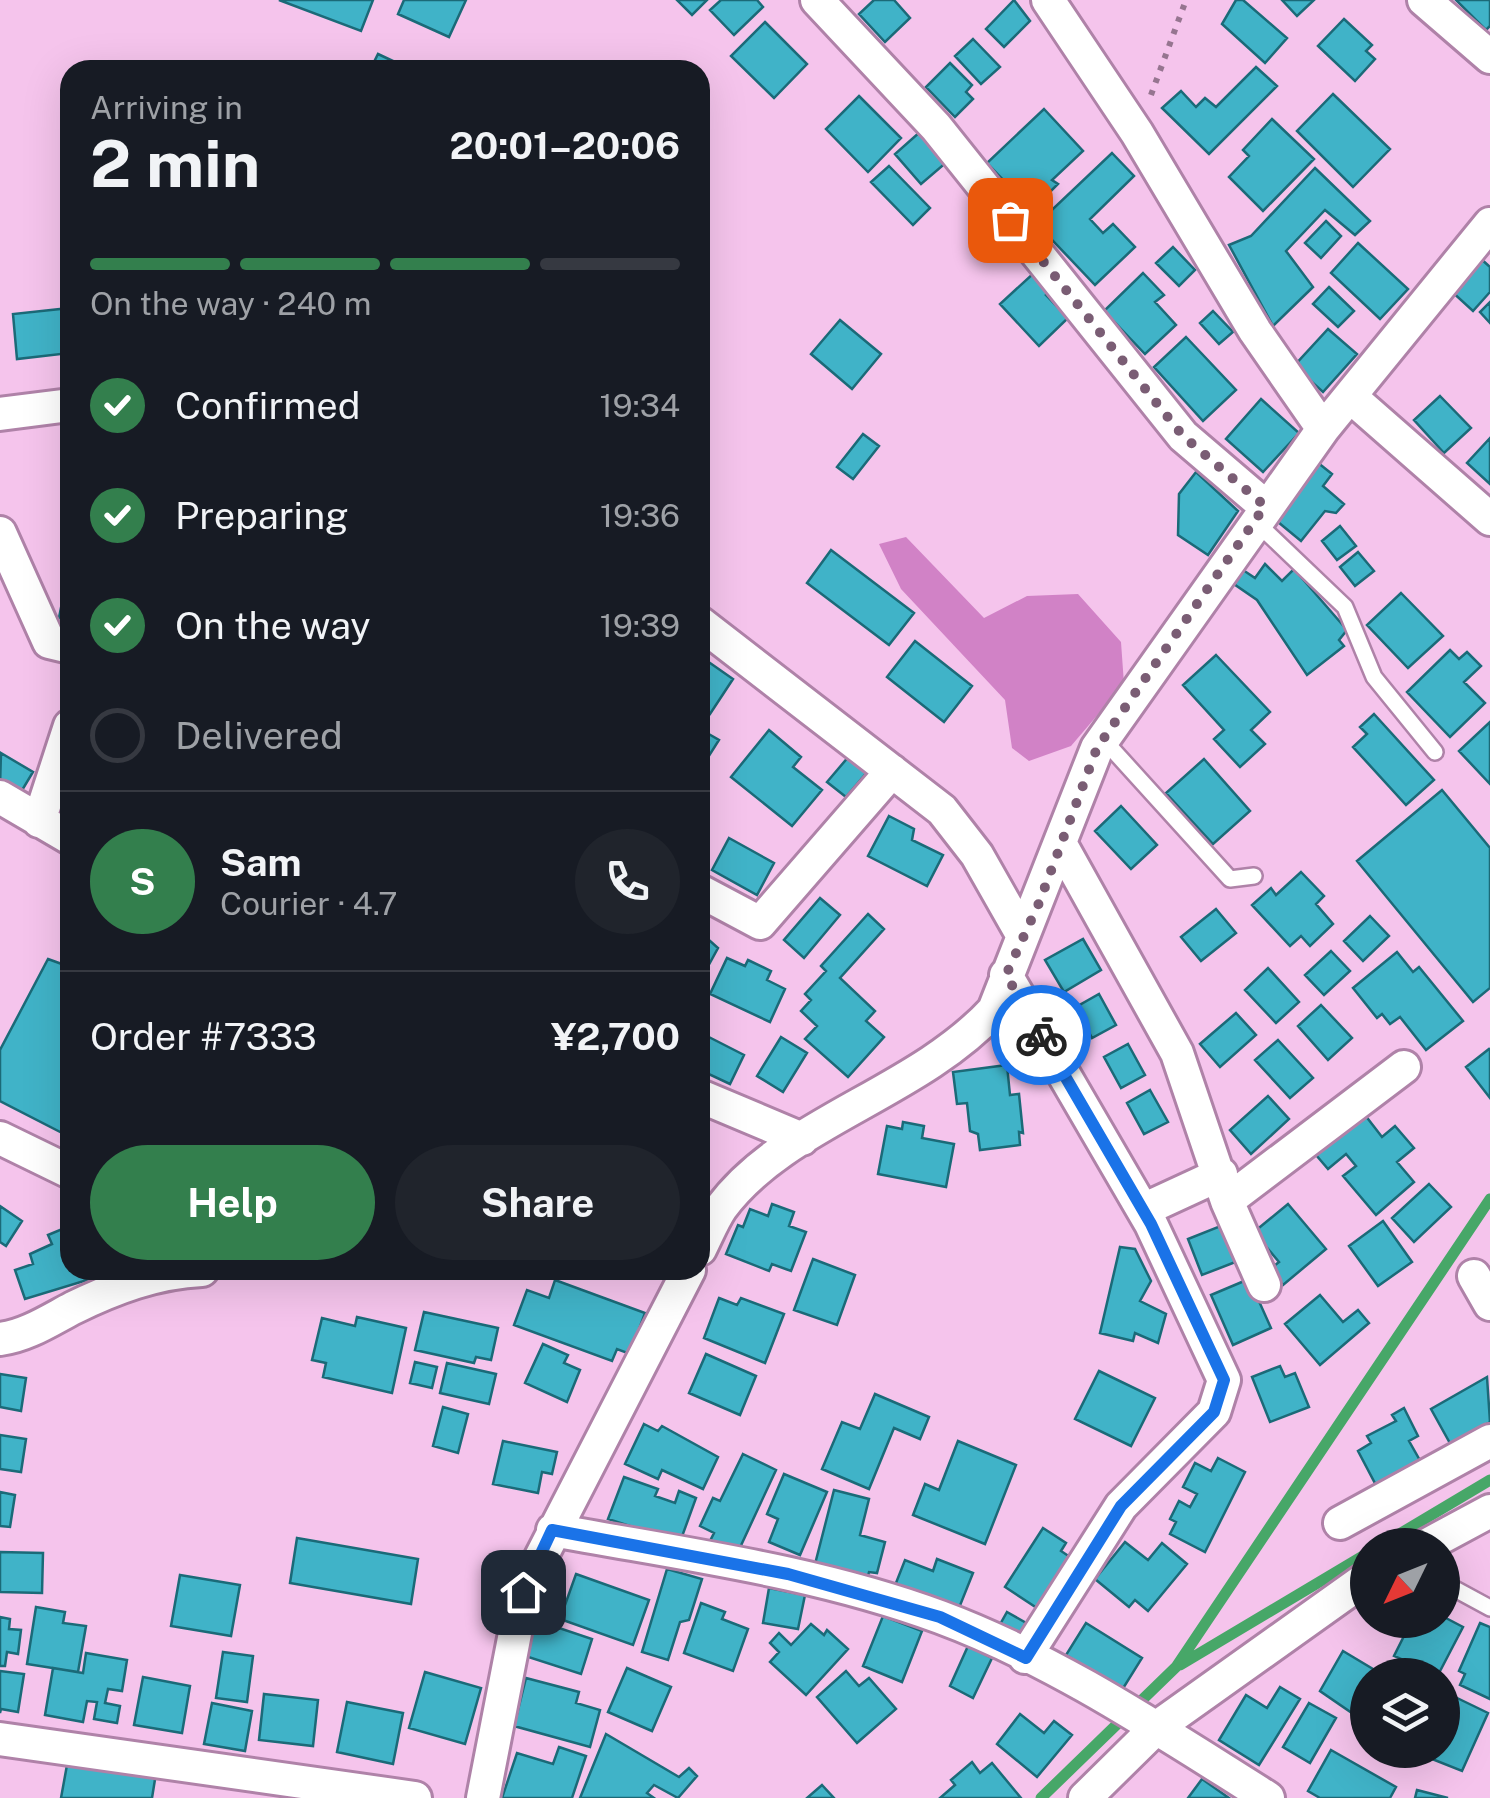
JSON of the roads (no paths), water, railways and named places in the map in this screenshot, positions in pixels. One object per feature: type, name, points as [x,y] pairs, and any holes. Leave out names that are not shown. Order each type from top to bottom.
[{"type":"street","points":[[817,0],[936,127],[1183,436],[1260,514]]},
{"type":"street","points":[[1048,0],[1137,133],[1256,330],[1322,429]]},
{"type":"street","points":[[1424,0],[1490,56]]},
{"type":"street","points":[[710,1229],[722,1207],[776,1156],[922,1072],[968,1039],[994,1010],[1103,739],[1322,429],[1352,398],[1490,224]]},
{"type":"street","points":[[1352,398],[1490,519]]},
{"type":"street","points":[[0,414],[60,407]]},
{"type":"street","points":[[0,533],[49,642],[60,645]]},
{"type":"street","points":[[710,631],[942,810],[976,855],[1023,936]]},
{"type":"street","points":[[40,820],[60,757]]},
{"type":"street","points":[[710,897],[760,923],[892,771]]},
{"type":"street","points":[[0,797],[60,832]]},
{"type":"street","points":[[1060,843],[1177,1053],[1224,1187],[1264,1285]]},
{"type":"street","points":[[1006,975],[1143,1210],[1224,1380],[1214,1412],[1121,1506],[1026,1658]]},
{"type":"street","points":[[1143,1210],[1224,1187],[1404,1067]]},
{"type":"street","points":[[710,1100],[802,1138]]},
{"type":"street","points":[[0,1138],[60,1167]]},
{"type":"street","points":[[0,1339],[16,1337],[99,1295],[142,1280]]},
{"type":"street","points":[[483,1798],[523,1592],[684,1280]]},
{"type":"street","points":[[1340,1523],[1490,1442]]},
{"type":"street","points":[[1458,1528],[1490,1511]]},
{"type":"street","points":[[552,1530],[788,1574],[940,1617],[1120,1708],[1268,1798]]},
{"type":"street","points":[[1085,1798],[1156,1728],[1350,1591]]},
{"type":"street","points":[[0,1739],[414,1798]]},
{"type":"lane","points":[[1260,514],[1346,607],[1374,677],[1435,752]]},
{"type":"lane","points":[[1103,739],[1230,879],[1254,876]]},
{"type":"lane","points":[[1460,1592],[1490,1608]]},
{"type":"waterway","points":[[1041,1798],[1176,1667],[1490,1199]]},
{"type":"waterway","points":[[1410,1528],[1490,1480]]},
{"type":"waterway","points":[[1180,1665],[1350,1564]]}]
